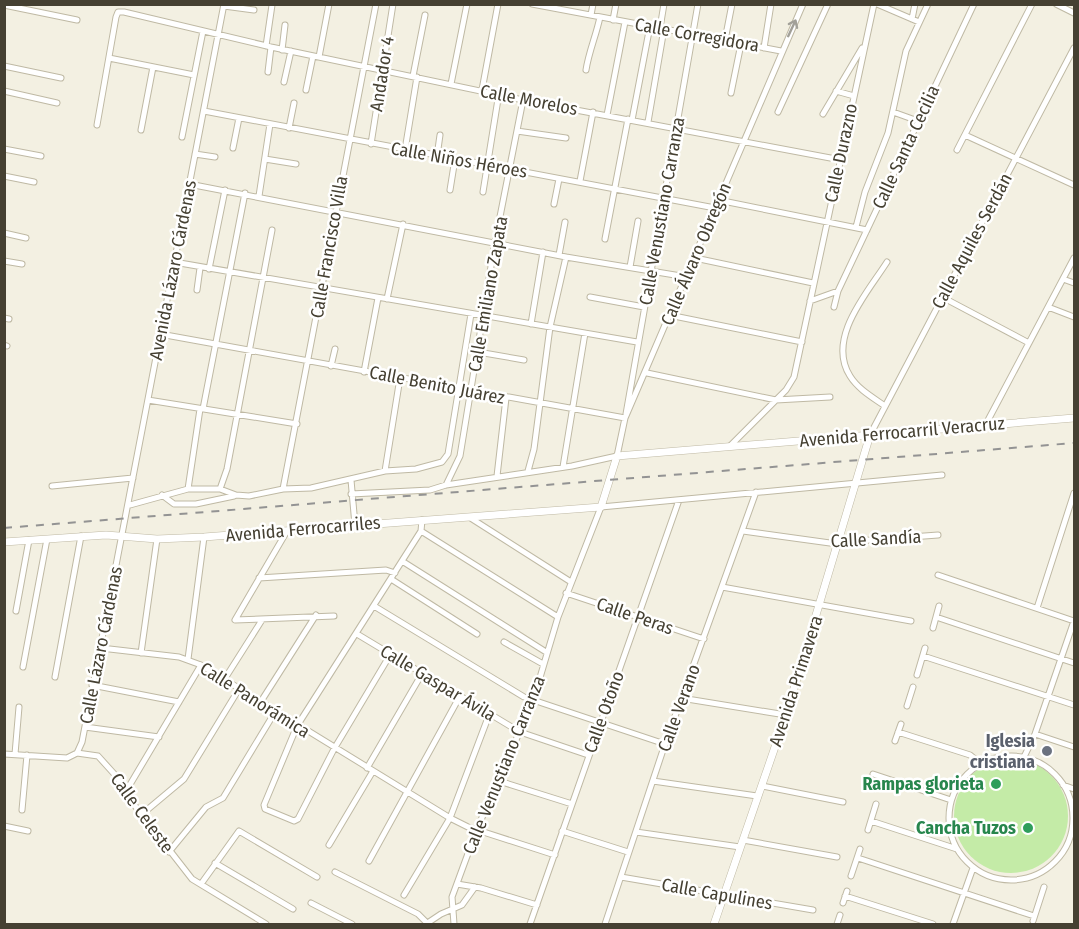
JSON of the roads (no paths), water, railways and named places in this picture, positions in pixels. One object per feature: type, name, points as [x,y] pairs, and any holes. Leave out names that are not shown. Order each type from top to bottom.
[{"type":"street","points":[[267,72],[273,4]]},
{"type":"street","points":[[306,90],[329,4]]},
{"type":"street","name":"Calle Francisco Villa","points":[[283,489],[297,424],[362,65],[376,4]]},
{"type":"street","name":"Andador 4","points":[[371,144],[393,4]]},
{"type":"street","points":[[451,84],[467,4]]},
{"type":"street","points":[[482,90],[498,4]]},
{"type":"street","name":"Calle Corregidora","points":[[532,4],[568,8],[614,20],[781,51]]},
{"type":"street","points":[[591,15],[593,4]]},
{"type":"street","name":"Calle Corregidora","points":[[614,20],[616,4]]},
{"type":"street","points":[[648,123],[664,4]]},
{"type":"street","name":"Calle Venustiano Carranza","points":[[625,418],[698,4]]},
{"type":"street","points":[[725,40],[732,4]]},
{"type":"street","points":[[764,48],[771,4]]},
{"type":"street","name":"Calle Álvaro Obregón","points":[[601,507],[625,418],[803,4]]},
{"type":"street","points":[[778,112],[828,4]]},
{"type":"street","points":[[875,4],[920,22]]},
{"type":"street","name":"Calle Durazno","points":[[730,446],[776,400],[794,377],[864,45],[875,4]]},
{"type":"street","points":[[912,19],[915,4]]},
{"type":"street","points":[[856,227],[892,112],[906,51],[928,4]]},
{"type":"street","name":"Calle Santa Cecilia","points":[[834,307],[838,291],[974,4]]},
{"type":"street","points":[[957,150],[1032,4]]},
{"type":"street","points":[[1056,4],[1074,13]]},
{"type":"street","points":[[4,5],[77,20]]},
{"type":"street","points":[[224,5],[254,10]]},
{"type":"street","name":"Avenida Lázaro Cárdenas","points":[[123,535],[224,5]]},
{"type":"street","name":"Calle Morelos","points":[[109,58],[118,12],[268,47],[499,93],[523,100],[841,160]]},
{"type":"street","points":[[405,150],[425,15]]},
{"type":"street","points":[[586,70],[590,45],[595,40],[600,17]]},
{"type":"street","points":[[607,115],[625,22]]},
{"type":"street","points":[[282,50],[285,25]]},
{"type":"street","points":[[605,239],[650,26]]},
{"type":"street","points":[[182,137],[203,31]]},
{"type":"street","points":[[731,93],[741,44]]},
{"type":"street","points":[[823,114],[864,45]]},
{"type":"street","name":"Calle Aquiles Serdán","points":[[870,435],[1074,48]]},
{"type":"street","points":[[285,82],[291,51]]},
{"type":"street","points":[[97,125],[109,58],[194,75]]},
{"type":"street","points":[[4,66],[61,78]]},
{"type":"street","points":[[141,130],[153,67]]},
{"type":"street","points":[[4,91],[57,103]]},
{"type":"street","points":[[836,91],[854,96]]},
{"type":"street","points":[[483,192],[499,93]]},
{"type":"street","name":"Calle Emiliano Zapata","points":[[446,485],[460,456],[495,242],[523,100]]},
{"type":"street","points":[[289,128],[294,103]]},
{"type":"street","name":"Calle Niños Héroes","points":[[204,111],[715,208]]},
{"type":"street","points":[[580,181],[592,112]]},
{"type":"street","points":[[892,112],[918,121]]},
{"type":"street","points":[[233,148],[239,118]]},
{"type":"street","points":[[259,196],[270,124]]},
{"type":"street","points":[[517,131],[566,138]]},
{"type":"street","points":[[437,156],[440,135]]},
{"type":"street","points":[[965,135],[1015,160],[1074,185]]},
{"type":"street","points":[[4,149],[41,156]]},
{"type":"street","points":[[195,154],[215,157]]},
{"type":"street","points":[[265,159],[296,164]]},
{"type":"street","points":[[450,190],[455,159]]},
{"type":"street","points":[[4,176],[34,182]]},
{"type":"street","points":[[554,204],[558,179]]},
{"type":"street","points":[[189,183],[562,256],[687,277]]},
{"type":"street","points":[[209,269],[225,190]]},
{"type":"street","points":[[188,489],[201,409],[245,194]]},
{"type":"street","points":[[718,200],[867,230]]},
{"type":"street","points":[[630,267],[638,221]]},
{"type":"street","points":[[528,471],[534,449],[565,222]]},
{"type":"street","points":[[387,299],[402,224]]},
{"type":"street","points":[[220,489],[227,469],[273,230]]},
{"type":"street","points":[[4,234],[26,238]]},
{"type":"street","points":[[531,324],[543,252]]},
{"type":"street","points":[[694,258],[813,283]]},
{"type":"street","points":[[986,424],[1074,258]]},
{"type":"street","points":[[4,261],[22,264]]},
{"type":"street","points":[[174,262],[637,342]]},
{"type":"street","points":[[885,406],[862,390],[849,375],[842,344],[846,331],[887,262]]},
{"type":"street","points":[[197,290],[200,268]]},
{"type":"street","points":[[1063,279],[1074,283]]},
{"type":"street","points":[[810,302],[838,291]]},
{"type":"street","points":[[590,297],[644,307]]},
{"type":"street","points":[[942,297],[1029,343]]},
{"type":"street","points":[[364,372],[378,298]]},
{"type":"street","points":[[1048,307],[1074,317]]},
{"type":"street","points":[[162,495],[174,504],[185,504],[283,489],[311,488],[385,471],[416,469],[442,462],[446,458],[471,314]]},
{"type":"street","points":[[669,315],[802,342]]},
{"type":"street","points":[[563,467],[585,333]]},
{"type":"street","name":"Calle Benito Juárez","points":[[160,334],[574,411],[625,418]]},
{"type":"street","points":[[331,366],[334,349]]},
{"type":"street","points":[[478,352],[524,360]]},
{"type":"street","points":[[646,373],[776,400],[830,397]]},
{"type":"street","points":[[385,471],[400,378]]},
{"type":"street","points":[[497,476],[506,398]]},
{"type":"street","points":[[148,400],[297,424]]},
{"type":"street","name":"Avenida Ferrocarril Veracruz","points":[[616,456],[1074,418]]},
{"type":"street","name":"Avenida Primavera","points":[[714,924],[786,715],[840,542],[870,435]]},
{"type":"street","points":[[351,494],[430,490],[446,485],[458,485],[497,476],[563,467],[616,456]]},
{"type":"street","points":[[601,507],[942,475]]},
{"type":"street","points":[[52,486],[134,478]]},
{"type":"street","points":[[351,480],[355,525]]},
{"type":"street","points":[[130,505],[188,489],[220,489],[236,495]]},
{"type":"street","name":"Calle Verano","points":[[605,924],[681,698],[756,492]]},
{"type":"street","points":[[1037,608],[1074,493]]},
{"type":"street","name":"Calle Otoño","points":[[530,924],[679,500]]},
{"type":"street","name":"Calle Venustiano Carranza","points":[[454,924],[452,897],[477,829],[533,701],[546,652],[566,593],[601,507]]},
{"type":"street","name":"Avenida Ferrocarriles","points":[[4,542],[81,536],[204,537],[601,507]]},
{"type":"street","points":[[468,516],[571,582]]},
{"type":"street","points":[[390,655],[334,749],[298,819],[294,821],[265,809],[264,805],[297,726],[421,531],[422,520]]},
{"type":"street","points":[[287,531],[235,618],[237,621],[316,615],[334,616]]},
{"type":"street","points":[[421,531],[558,617]]},
{"type":"street","name":"Calle Sandía","points":[[743,531],[840,542],[938,535]]},
{"type":"street","name":"Calle Lázaro Cárdenas","points":[[77,753],[82,742],[123,535]]},
{"type":"street","points":[[55,677],[81,536]]},
{"type":"street","points":[[188,659],[204,537]]},
{"type":"street","points":[[141,653],[158,538]]},
{"type":"street","points":[[23,667],[47,539]]},
{"type":"street","points":[[16,611],[29,540]]},
{"type":"street","points":[[402,561],[546,652]]},
{"type":"street","points":[[259,578],[386,570],[395,573]]},
{"type":"street","points":[[938,575],[1074,621],[1035,734],[1024,757]]},
{"type":"street","points":[[391,579],[477,634]]},
{"type":"street","points":[[722,587],[820,607],[911,621]]},
{"type":"street","name":"Calle Peras","points":[[566,593],[704,639]]},
{"type":"street","points":[[374,606],[446,652],[533,701],[665,744]]},
{"type":"street","points":[[933,628],[939,606]]},
{"type":"street","points":[[260,703],[316,615]]},
{"type":"street","points":[[936,617],[1074,663]]},
{"type":"street","points":[[225,680],[262,620]]},
{"type":"street","name":"Calle Gaspar Ávila","points":[[357,634],[520,732],[588,755]]},
{"type":"street","points":[[504,642],[543,664]]},
{"type":"street","name":"Calle Panorámica","points":[[101,648],[188,659],[450,818],[555,855]]},
{"type":"street","points":[[916,675],[925,648]]},
{"type":"street","points":[[923,656],[1074,705]]},
{"type":"street","points":[[125,794],[201,665]]},
{"type":"street","points":[[329,845],[423,672]]},
{"type":"street","points":[[92,685],[179,702]]},
{"type":"street","points":[[907,706],[913,687]]},
{"type":"street","points":[[141,815],[184,779],[239,689]]},
{"type":"street","points":[[369,861],[409,793],[460,696]]},
{"type":"street","points":[[681,698],[786,715]]},
{"type":"street","points":[[15,754],[19,707]]},
{"type":"street","points":[[169,852],[206,807],[223,798],[275,712]]},
{"type":"street","points":[[404,895],[450,818],[489,715]]},
{"type":"street","points":[[895,741],[901,724]]},
{"type":"street","points":[[85,727],[159,737]]},
{"type":"street","points":[[898,732],[970,755],[981,764]]},
{"type":"street","points":[[1035,734],[1074,747]]},
{"type":"street","points":[[4,754],[67,758],[77,753]]},
{"type":"street","name":"Calle Celeste","points":[[77,753],[98,756],[117,777],[125,794],[192,879],[266,924]]},
{"type":"street","points":[[22,810],[27,755]]},
{"type":"street","points":[[1024,757],[1051,770],[1063,785],[1072,808],[1072,838],[1055,862],[1030,877],[1000,879],[973,868],[957,849],[950,834],[948,817],[951,800],[968,773],[981,764],[994,758],[1024,757]]},
{"type":"street","points":[[873,774],[951,800]]},
{"type":"street","points":[[499,781],[572,804]]},
{"type":"street","points":[[653,781],[757,796]]},
{"type":"street","points":[[1063,785],[1074,789]]},
{"type":"street","points":[[762,786],[843,802]]},
{"type":"street","points":[[868,830],[876,804]]},
{"type":"street","points":[[871,821],[957,849]]},
{"type":"street","points":[[4,826],[28,831]]},
{"type":"street","points":[[201,884],[239,831],[317,878]]},
{"type":"street","points":[[562,831],[628,852]]},
{"type":"street","points":[[636,832],[837,857]]},
{"type":"street","points":[[851,876],[860,849]]},
{"type":"street","points":[[858,858],[1033,919],[1044,887]]},
{"type":"street","points":[[215,863],[293,909]]},
{"type":"street","points":[[953,924],[973,868]]},
{"type":"street","points":[[335,872],[418,914],[427,924],[462,905],[475,887]]},
{"type":"street","name":"Calle Capulines","points":[[621,877],[813,910]]},
{"type":"street","points":[[457,884],[537,905]]},
{"type":"street","points":[[843,903],[846,893],[933,924]]},
{"type":"street","points":[[311,903],[352,924]]},
{"type":"street","points":[[837,924],[840,915]]},
{"type":"railway","points":[[4,528],[1074,443]]},
{"type":"place","name":"Iglesia cristiana","points":[[1047,751]]},
{"type":"place","name":"Rampas glorieta","points":[[996,784]]},
{"type":"place","name":"Cancha Tuzos","points":[[1028,828]]}]
